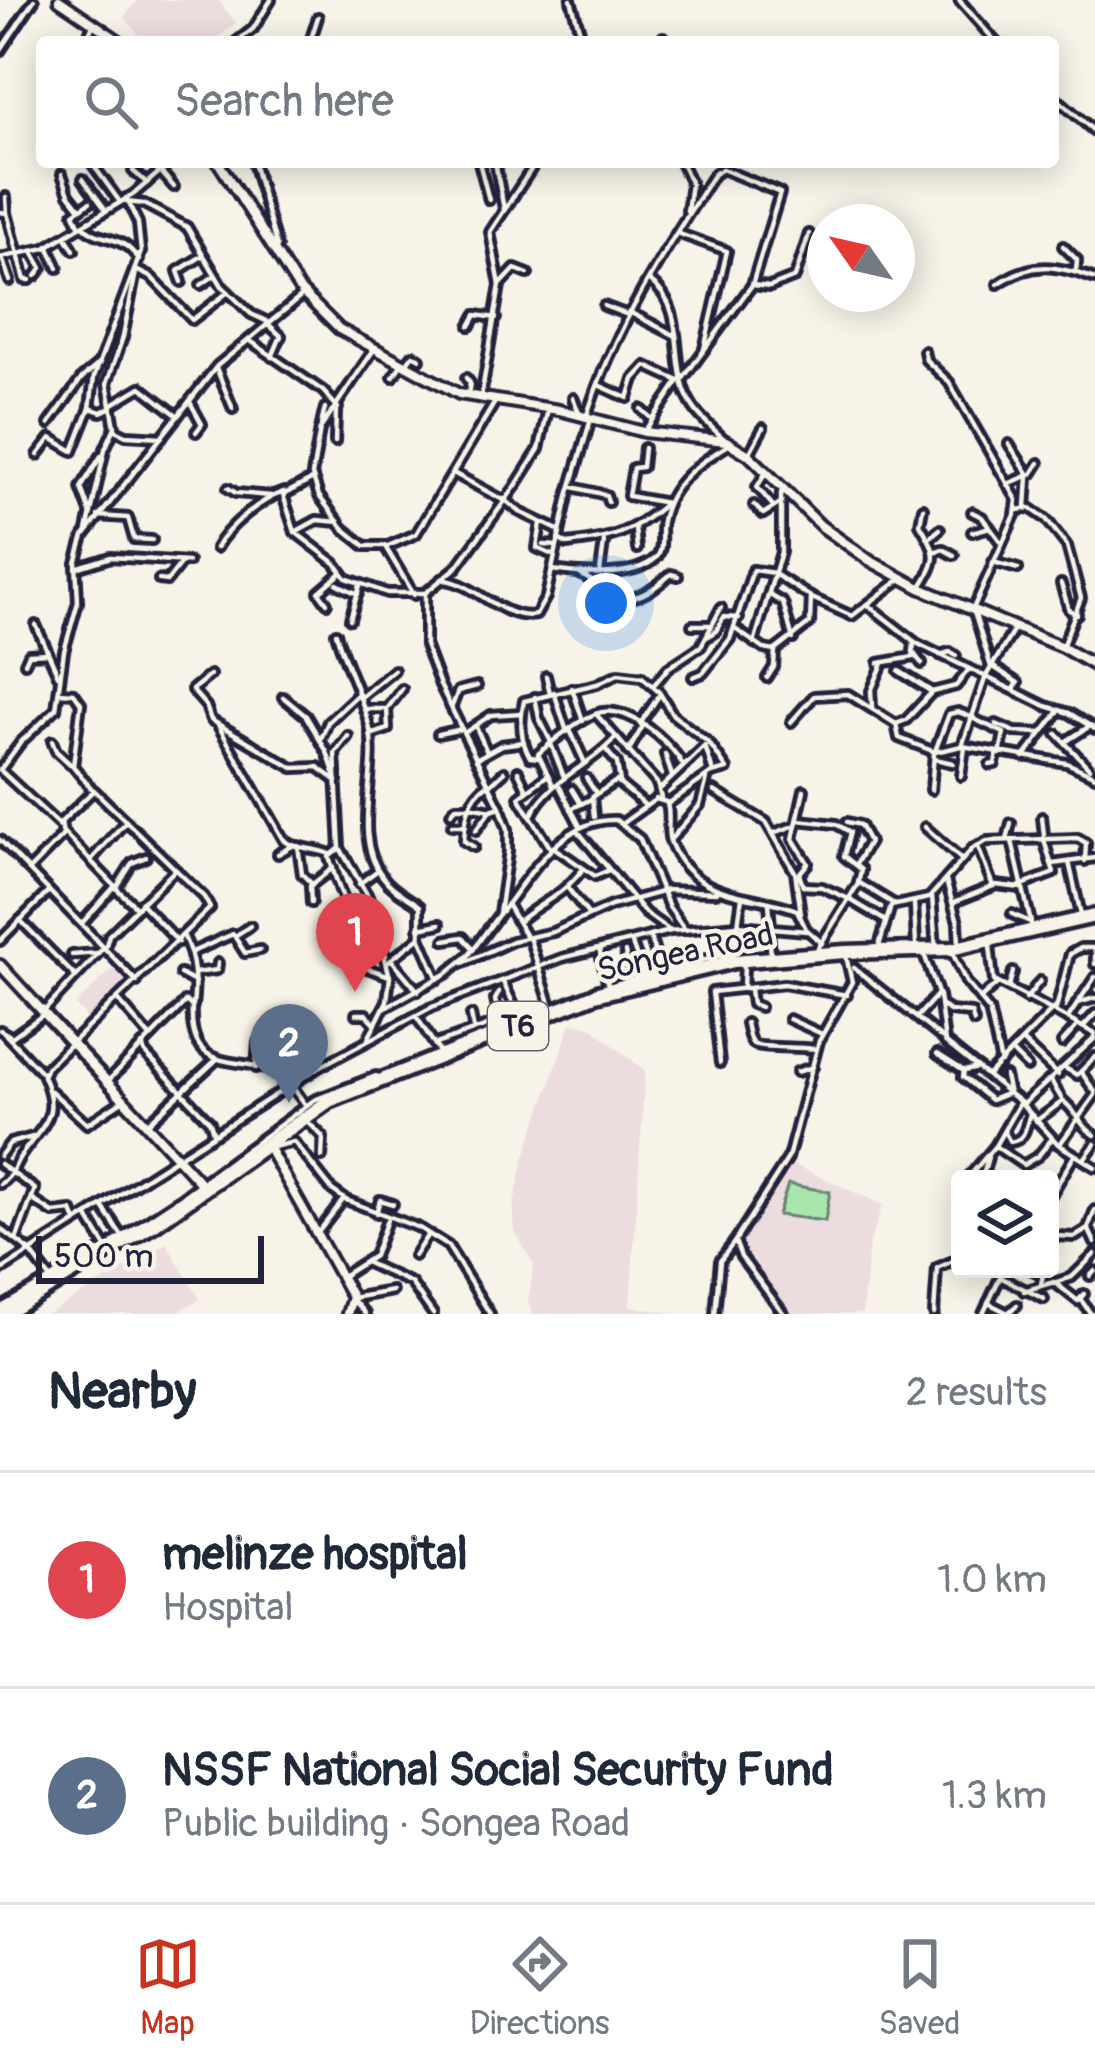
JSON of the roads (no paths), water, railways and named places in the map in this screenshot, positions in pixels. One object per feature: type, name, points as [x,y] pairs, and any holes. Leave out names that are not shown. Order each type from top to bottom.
[{"type":"highway","name":"Songea Road","points":[[2,1311],[156,1223],[202,1185],[267,1146],[306,1112],[439,1050],[552,1009],[625,985],[737,961],[818,949],[848,958],[936,950],[1092,917]]},
{"type":"street","points":[[0,51],[3,40],[34,0]]},
{"type":"street","points":[[59,0],[112,36]]},
{"type":"street","points":[[244,36],[272,0]]},
{"type":"street","points":[[571,0],[582,36]]},
{"type":"street","points":[[959,0],[990,36]]},
{"type":"street","points":[[312,36],[318,17]]},
{"type":"street","points":[[89,36],[94,23]]},
{"type":"street","points":[[1059,100],[1095,133]]},
{"type":"street","points":[[38,455],[51,438],[74,450],[100,363],[140,260],[140,230],[124,201],[96,168]]},
{"type":"street","points":[[10,281],[1,258],[48,246],[124,201],[168,168]]},
{"type":"street","points":[[222,168],[278,259]]},
{"type":"street","points":[[255,168],[282,273],[330,322],[435,382],[480,399],[548,409],[644,432],[728,442]]},
{"type":"street","points":[[480,168],[488,200]]},
{"type":"street","points":[[496,168],[504,209]]},
{"type":"street","points":[[480,399],[500,285],[490,232],[532,168]]},
{"type":"street","points":[[684,168],[692,184],[686,217]]},
{"type":"street","points":[[445,580],[460,582],[510,611],[536,614],[552,570],[596,385],[648,279],[717,170],[779,191],[752,285],[644,432]]},
{"type":"street","points":[[133,171],[147,184]]},
{"type":"street","points":[[162,173],[174,187]]},
{"type":"street","points":[[62,175],[80,208]]},
{"type":"street","points":[[83,179],[106,210]]},
{"type":"street","points":[[6,197],[4,213],[25,280],[42,268],[33,252]]},
{"type":"street","points":[[124,201],[144,204],[187,227],[214,276],[281,336],[272,357]]},
{"type":"street","points":[[90,202],[74,215],[81,226],[92,235],[124,242],[140,260]]},
{"type":"street","points":[[677,233],[727,251],[704,350]]},
{"type":"street","points":[[65,236],[74,250]]},
{"type":"street","points":[[752,285],[776,286],[795,277],[807,240]]},
{"type":"street","points":[[48,246],[58,268]]},
{"type":"street","points":[[1063,246],[1077,260],[1076,272]]},
{"type":"street","points":[[182,282],[178,271],[202,256]]},
{"type":"street","points":[[500,285],[513,270],[514,260]]},
{"type":"street","points":[[998,284],[1016,272],[1045,265],[1095,279]]},
{"type":"street","points":[[513,270],[528,274]]},
{"type":"street","points":[[136,271],[152,278],[192,320],[228,292]]},
{"type":"street","points":[[90,512],[82,501],[81,488],[115,430],[107,378],[125,329],[136,271]]},
{"type":"street","points":[[201,285],[214,276]]},
{"type":"street","points":[[648,279],[668,295],[681,380],[695,412],[749,455],[785,497],[802,506]]},
{"type":"street","points":[[303,295],[217,366],[87,531],[75,568],[78,602],[54,714],[32,731],[0,770],[116,888],[192,952],[193,1032],[216,1060],[278,1074],[323,1137],[322,1157]]},
{"type":"street","points":[[604,306],[676,336]]},
{"type":"street","points":[[470,326],[476,315],[496,318]]},
{"type":"street","points":[[257,318],[258,331]]},
{"type":"street","points":[[250,340],[323,391],[337,409],[334,442]]},
{"type":"street","points":[[321,428],[376,347]]},
{"type":"street","points":[[924,351],[926,360],[949,382],[1010,483],[1017,511],[973,611],[992,667],[1018,682],[1014,689]]},
{"type":"street","points":[[393,377],[413,355],[420,358]]},
{"type":"street","points":[[49,424],[82,378],[100,363]]},
{"type":"street","points":[[217,366],[233,409]]},
{"type":"street","points":[[596,385],[628,398],[634,379],[646,366],[681,380]]},
{"type":"street","points":[[466,378],[468,395]]},
{"type":"street","points":[[90,408],[101,412],[143,388],[178,416]]},
{"type":"street","points":[[523,406],[528,395]]},
{"type":"street","points":[[573,398],[586,417]]},
{"type":"street","points":[[190,402],[202,424],[196,432]]},
{"type":"street","points":[[326,408],[313,478],[316,491],[339,522],[369,548],[385,547],[416,534],[495,402]]},
{"type":"street","points":[[284,492],[296,532],[341,573],[361,585],[425,593],[445,580],[539,449],[548,409]]},
{"type":"street","points":[[641,409],[651,418]]},
{"type":"street","points":[[749,455],[764,428]]},
{"type":"street","points":[[115,430],[162,436]]},
{"type":"street","points":[[552,570],[600,572],[635,567],[656,558],[668,501],[684,476],[728,442]]},
{"type":"street","points":[[1009,445],[1029,476]]},
{"type":"street","points":[[644,448],[642,467],[633,469],[628,496],[668,501]]},
{"type":"street","points":[[87,531],[104,451]]},
{"type":"street","points":[[1026,507],[1029,476],[1039,463]]},
{"type":"street","points":[[766,472],[757,487],[774,507]]},
{"type":"street","points":[[453,473],[541,523],[567,544],[623,534],[668,501]]},
{"type":"street","points":[[1010,483],[1029,476]]},
{"type":"street","points":[[216,548],[271,496],[313,478]]},
{"type":"street","points":[[571,485],[606,495],[608,502]]},
{"type":"street","points":[[228,488],[271,496]]},
{"type":"street","points":[[798,490],[796,499],[837,539],[902,578],[1095,666]]},
{"type":"street","points":[[754,506],[760,514],[785,497]]},
{"type":"street","points":[[754,643],[782,545],[785,497]]},
{"type":"street","points":[[1017,511],[1026,507]]},
{"type":"street","points":[[1026,507],[1046,519],[1070,553],[1082,602],[1062,647]]},
{"type":"street","points":[[238,508],[242,519]]},
{"type":"street","points":[[920,588],[934,565],[934,552],[920,524],[923,508]]},
{"type":"street","points":[[972,512],[1002,543]]},
{"type":"street","points":[[98,516],[128,518],[134,538],[152,540]]},
{"type":"street","points":[[296,532],[317,520],[339,522]]},
{"type":"street","points":[[541,523],[537,548],[555,556]]},
{"type":"street","points":[[972,532],[990,527]]},
{"type":"street","points":[[635,528],[638,549]]},
{"type":"street","points":[[929,538],[940,529]]},
{"type":"street","points":[[615,530],[623,534]]},
{"type":"street","points":[[544,545],[558,539]]},
{"type":"street","points":[[600,572],[604,539]]},
{"type":"street","points":[[385,547],[414,595]]},
{"type":"street","points":[[934,552],[943,549],[954,554]]},
{"type":"street","points":[[75,568],[111,557],[184,562],[168,580],[159,580]]},
{"type":"street","points":[[993,562],[1018,569]]},
{"type":"street","points":[[693,677],[707,669],[735,629],[753,570],[789,580],[811,597],[852,616],[902,578]]},
{"type":"street","points":[[577,572],[636,606]]},
{"type":"street","points":[[327,603],[319,592],[341,573]]},
{"type":"street","points":[[627,599],[649,594],[671,574],[678,576]]},
{"type":"street","points":[[337,584],[358,594]]},
{"type":"street","points":[[1061,584],[1069,610],[1077,614]]},
{"type":"street","points":[[350,619],[361,585]]},
{"type":"street","points":[[425,593],[425,646],[507,815],[500,914]]},
{"type":"street","points":[[770,595],[783,603],[794,639]]},
{"type":"street","points":[[735,629],[775,650],[812,620],[811,597]]},
{"type":"street","points":[[867,605],[940,656],[1091,726]]},
{"type":"street","points":[[653,686],[668,668],[701,646],[721,608]]},
{"type":"street","points":[[706,638],[724,617],[739,618]]},
{"type":"street","points":[[692,625],[710,626]]},
{"type":"street","points":[[36,626],[60,678]]},
{"type":"street","points":[[962,776],[964,747],[986,676],[1015,628]]},
{"type":"street","points":[[336,632],[370,735],[373,764],[366,839],[378,870],[420,906],[420,938],[438,979]]},
{"type":"street","points":[[915,642],[912,649],[922,664]]},
{"type":"street","points":[[767,678],[774,667],[775,650]]},
{"type":"street","points":[[25,663],[26,656],[48,652]]},
{"type":"street","points":[[940,656],[950,652],[956,656]]},
{"type":"street","points":[[873,709],[871,691],[881,663],[915,657]]},
{"type":"street","points":[[896,724],[904,722],[932,692],[956,686],[969,669]]},
{"type":"street","points":[[322,743],[322,729],[394,670]]},
{"type":"street","points":[[899,671],[932,692]]},
{"type":"street","points":[[538,758],[530,757],[524,742],[524,701],[618,674],[642,676],[678,720],[727,766],[667,804]]},
{"type":"street","points":[[210,675],[192,690],[218,724],[284,840],[295,846],[302,874],[312,884]]},
{"type":"street","points":[[546,676],[585,763]]},
{"type":"street","points":[[452,706],[458,692],[477,686]]},
{"type":"street","points":[[572,688],[583,721]]},
{"type":"street","points":[[370,735],[388,729],[387,709],[402,689]]},
{"type":"street","points":[[59,692],[74,693],[81,704],[73,766]]},
{"type":"street","points":[[627,753],[659,694]]},
{"type":"street","points":[[791,722],[814,697],[848,694],[896,724],[899,738],[953,763]]},
{"type":"street","points":[[283,697],[306,716],[337,781]]},
{"type":"street","points":[[535,697],[564,777]]},
{"type":"street","points":[[364,709],[387,709]]},
{"type":"street","points":[[1024,757],[1059,711]]},
{"type":"street","points":[[538,758],[583,721],[610,712],[642,725],[675,750],[683,765]]},
{"type":"street","points":[[438,734],[476,728],[490,716],[522,713]]},
{"type":"street","points":[[596,714],[651,776],[667,804],[669,840],[688,870],[722,892]]},
{"type":"street","points":[[931,790],[934,754],[949,714],[974,716],[1015,732],[1042,733]]},
{"type":"street","points":[[1066,742],[1091,726],[1095,715]]},
{"type":"street","points":[[218,724],[293,768],[318,766],[337,781]]},
{"type":"street","points":[[990,765],[995,764],[1004,734],[996,726]]},
{"type":"street","points":[[476,728],[487,752]]},
{"type":"street","points":[[1077,752],[1080,733]]},
{"type":"street","points":[[1057,734],[1095,776]]},
{"type":"street","points":[[348,736],[335,753],[340,848],[369,898],[390,976],[384,1009],[365,1043]]},
{"type":"street","points":[[532,814],[564,777],[615,738]]},
{"type":"street","points":[[43,1074],[182,940],[210,906],[92,791],[52,741]]},
{"type":"street","points":[[476,759],[501,745],[524,742]]},
{"type":"street","points":[[384,1009],[458,965],[552,848],[592,820],[624,822],[660,794],[707,744]]},
{"type":"street","points":[[669,840],[696,811],[710,776],[707,744]]},
{"type":"street","points":[[934,754],[964,747],[1088,769]]},
{"type":"street","points":[[605,749],[617,763],[620,782],[646,806]]},
{"type":"street","points":[[665,754],[672,776]]},
{"type":"street","points":[[538,758],[578,828],[610,870],[650,918],[670,931]]},
{"type":"street","points":[[1088,769],[1095,760]]},
{"type":"street","points":[[518,771],[526,790]]},
{"type":"street","points":[[474,847],[464,841],[469,807],[504,772]]},
{"type":"street","points":[[548,775],[519,797],[542,839],[598,876],[610,870]]},
{"type":"street","points":[[586,778],[594,796],[592,820]]},
{"type":"street","points":[[571,809],[620,782]]},
{"type":"street","points":[[572,790],[581,804]]},
{"type":"street","points":[[714,790],[765,821],[800,887]]},
{"type":"street","points":[[773,834],[797,822],[836,824],[850,832],[844,856],[861,870],[858,883],[818,949],[801,913],[799,874],[808,863],[793,842],[797,822],[804,790]]},
{"type":"street","points":[[29,869],[62,837],[61,829],[92,791]]},
{"type":"street","points":[[451,813],[456,807],[500,807]]},
{"type":"street","points":[[476,830],[492,810]]},
{"type":"street","points":[[953,902],[993,886],[1021,887],[1054,874],[1042,817]]},
{"type":"street","points":[[91,860],[126,821]]},
{"type":"street","points":[[624,822],[640,839],[669,908],[685,930]]},
{"type":"street","points":[[848,822],[860,825],[869,842],[870,852],[856,864]]},
{"type":"street","points":[[1011,823],[1010,840],[1030,927]]},
{"type":"street","points":[[452,826],[466,825]]},
{"type":"street","points":[[925,827],[962,860]]},
{"type":"street","points":[[858,883],[893,904],[914,902],[932,896],[977,845],[1010,840],[1082,838],[1085,860]]},
{"type":"street","points":[[2,844],[137,982]]},
{"type":"street","points":[[977,845],[993,886]]},
{"type":"street","points":[[278,854],[295,846],[311,846],[330,854]]},
{"type":"street","points":[[330,854],[340,848]]},
{"type":"street","points":[[330,854],[362,934],[418,991]]},
{"type":"street","points":[[82,924],[116,888],[132,858],[146,857]]},
{"type":"street","points":[[1053,864],[1095,858]]},
{"type":"street","points":[[1069,862],[1092,917]]},
{"type":"street","points":[[311,903],[312,884],[333,868]]},
{"type":"street","points":[[519,921],[535,908],[550,904],[583,869]]},
{"type":"street","points":[[359,884],[378,870]]},
{"type":"street","points":[[2,1032],[12,1037],[46,1011],[74,973],[105,948],[106,940],[174,871]]},
{"type":"street","points":[[943,1037],[929,962],[953,902],[946,880]]},
{"type":"street","points":[[567,887],[588,914]]},
{"type":"street","points":[[800,887],[822,887],[884,920]]},
{"type":"street","points":[[458,965],[527,937],[553,932],[588,914],[664,891],[722,892],[801,913]]},
{"type":"street","points":[[0,940],[51,892]]},
{"type":"street","points":[[932,896],[936,950]]},
{"type":"street","points":[[738,925],[742,897]]},
{"type":"street","points":[[914,902],[936,950],[981,998],[994,1028],[1001,1063]]},
{"type":"street","points":[[508,904],[540,968],[552,1009]]},
{"type":"street","points":[[769,904],[771,957]]},
{"type":"street","points":[[878,952],[884,920],[893,904]]},
{"type":"street","points":[[1012,914],[1030,927]]},
{"type":"street","points":[[23,920],[74,973]]},
{"type":"street","points":[[419,928],[440,924]]},
{"type":"street","points":[[0,1271],[213,1132],[416,1015],[540,968],[670,931],[738,925],[807,931]]},
{"type":"street","points":[[192,952],[250,926]]},
{"type":"street","points":[[235,936],[245,953],[260,950]]},
{"type":"street","points":[[650,936],[660,970]]},
{"type":"street","points":[[445,940],[464,937],[474,949]]},
{"type":"street","points":[[388,958],[420,938]]},
{"type":"street","points":[[631,940],[643,974]]},
{"type":"street","points":[[974,1170],[1021,1104],[1058,1075],[1095,1036],[1055,1009],[994,980],[988,940]]},
{"type":"street","points":[[988,1076],[1055,1009],[1070,954],[1081,948],[1095,950],[1095,964]]},
{"type":"street","points":[[599,949],[608,985]]},
{"type":"street","points":[[625,952],[629,978]]},
{"type":"street","points":[[74,973],[71,953],[98,953]]},
{"type":"street","points":[[406,998],[439,1050],[474,1030],[552,1009],[629,978],[717,956],[737,961]]},
{"type":"street","points":[[715,1314],[720,1261],[788,1158],[816,1049],[852,982],[848,958]]},
{"type":"street","points":[[848,958],[1021,1104],[1060,1145],[1095,1167]]},
{"type":"street","points":[[356,959],[390,976]]},
{"type":"street","points":[[737,961],[752,1004],[760,1006]]},
{"type":"street","points":[[737,961],[733,973],[744,979]]},
{"type":"street","points":[[195,973],[215,971],[218,964]]},
{"type":"street","points":[[0,965],[202,1185]]},
{"type":"street","points":[[1009,986],[1012,972]]},
{"type":"street","points":[[180,974],[195,982]]},
{"type":"street","points":[[1068,1018],[1095,977]]},
{"type":"street","points":[[1026,999],[1040,981]]},
{"type":"street","points":[[503,982],[518,1015]]},
{"type":"street","points":[[981,998],[998,983]]},
{"type":"street","points":[[720,1064],[711,995],[797,985],[847,995]]},
{"type":"street","points":[[499,992],[495,1000],[500,1021]]},
{"type":"street","points":[[916,1018],[938,994]]},
{"type":"street","points":[[1077,1003],[1095,998]]},
{"type":"street","points":[[118,1001],[149,1036]]},
{"type":"street","points":[[108,1081],[182,1003],[192,1007]]},
{"type":"street","points":[[940,1005],[970,1013],[974,1022]]},
{"type":"street","points":[[356,1014],[366,1014],[377,1024]]},
{"type":"street","points":[[1062,1043],[1095,1015]]},
{"type":"street","points":[[471,1016],[474,1030]]},
{"type":"street","points":[[788,1019],[822,1034]]},
{"type":"street","points":[[746,1023],[752,1043],[758,1046],[816,1049]]},
{"type":"street","points":[[827,1023],[835,1033]]},
{"type":"street","points":[[256,1068],[258,1043],[270,1028]]},
{"type":"street","points":[[0,1184],[14,1173],[50,1117],[43,1074],[2,1032]]},
{"type":"street","points":[[943,1037],[953,1036]]},
{"type":"street","points":[[1022,1042],[1058,1075]]},
{"type":"street","points":[[142,1044],[145,1053],[210,1122],[213,1132]]},
{"type":"street","points":[[1012,1052],[1027,1067]]},
{"type":"street","points":[[938,1054],[964,1070],[978,1068]]},
{"type":"street","points":[[1065,1068],[1076,1075],[1095,1057]]},
{"type":"street","points":[[1060,1145],[1095,1094],[1073,1059]]},
{"type":"street","points":[[147,1124],[216,1060]]},
{"type":"street","points":[[304,1060],[308,1074]]},
{"type":"street","points":[[797,1072],[813,1067]]},
{"type":"street","points":[[964,1070],[962,1076],[991,1100],[1009,1094]]},
{"type":"street","points":[[1006,1076],[1009,1094]]},
{"type":"street","points":[[1051,1081],[1084,1128],[1095,1135]]},
{"type":"street","points":[[49,1090],[89,1124],[124,1099]]},
{"type":"street","points":[[1036,1120],[1063,1101]]},
{"type":"street","points":[[0,1228],[30,1251],[52,1281],[306,1112]]},
{"type":"street","points":[[1004,1131],[1010,1142],[1017,1141],[1027,1130],[1030,1114]]},
{"type":"street","points":[[16,1240],[34,1189],[0,1160],[10,1143],[33,1137]]},
{"type":"street","points":[[995,1146],[1023,1165],[1053,1138]]},
{"type":"street","points":[[364,1314],[267,1146],[296,1142],[344,1199],[428,1234],[455,1253],[490,1314]]},
{"type":"street","points":[[1083,1161],[1095,1144]]},
{"type":"street","points":[[984,1170],[987,1155]]},
{"type":"street","points":[[1059,1181],[1074,1155]]},
{"type":"street","points":[[337,1193],[337,1209]]},
{"type":"street","points":[[317,1234],[344,1199]]},
{"type":"street","points":[[33,1200],[53,1213],[72,1211],[76,1221]]},
{"type":"street","points":[[376,1213],[380,1200],[392,1204]]},
{"type":"street","points":[[101,1205],[122,1236]]},
{"type":"street","points":[[1059,1239],[1088,1229],[1095,1210]]},
{"type":"street","points":[[86,1214],[106,1246]]},
{"type":"street","points":[[341,1276],[367,1263],[378,1249],[387,1217]]},
{"type":"street","points":[[1088,1229],[1095,1243]]},
{"type":"street","points":[[415,1256],[428,1234]]},
{"type":"street","points":[[735,1241],[741,1257],[784,1314]]},
{"type":"street","points":[[1024,1291],[1072,1277],[1095,1254]]},
{"type":"street","points":[[934,1314],[937,1268],[951,1262]]},
{"type":"street","points":[[367,1263],[408,1281],[433,1314]]},
{"type":"street","points":[[983,1314],[1000,1278]]},
{"type":"street","points":[[1002,1278],[1044,1299]]},
{"type":"street","points":[[1039,1287],[1043,1278]]},
{"type":"street","points":[[1054,1282],[1083,1297],[1091,1314]]},
{"type":"street","points":[[352,1299],[392,1291]]},
{"type":"street","points":[[347,1314],[352,1299]]},
{"type":"street","points":[[988,1303],[1008,1313],[1017,1305]]},
{"type":"place","name":"melinze hospital","points":[[355,992]]},
{"type":"place","name":"NSSF National Social Security Fund","points":[[289,1103]]}]
